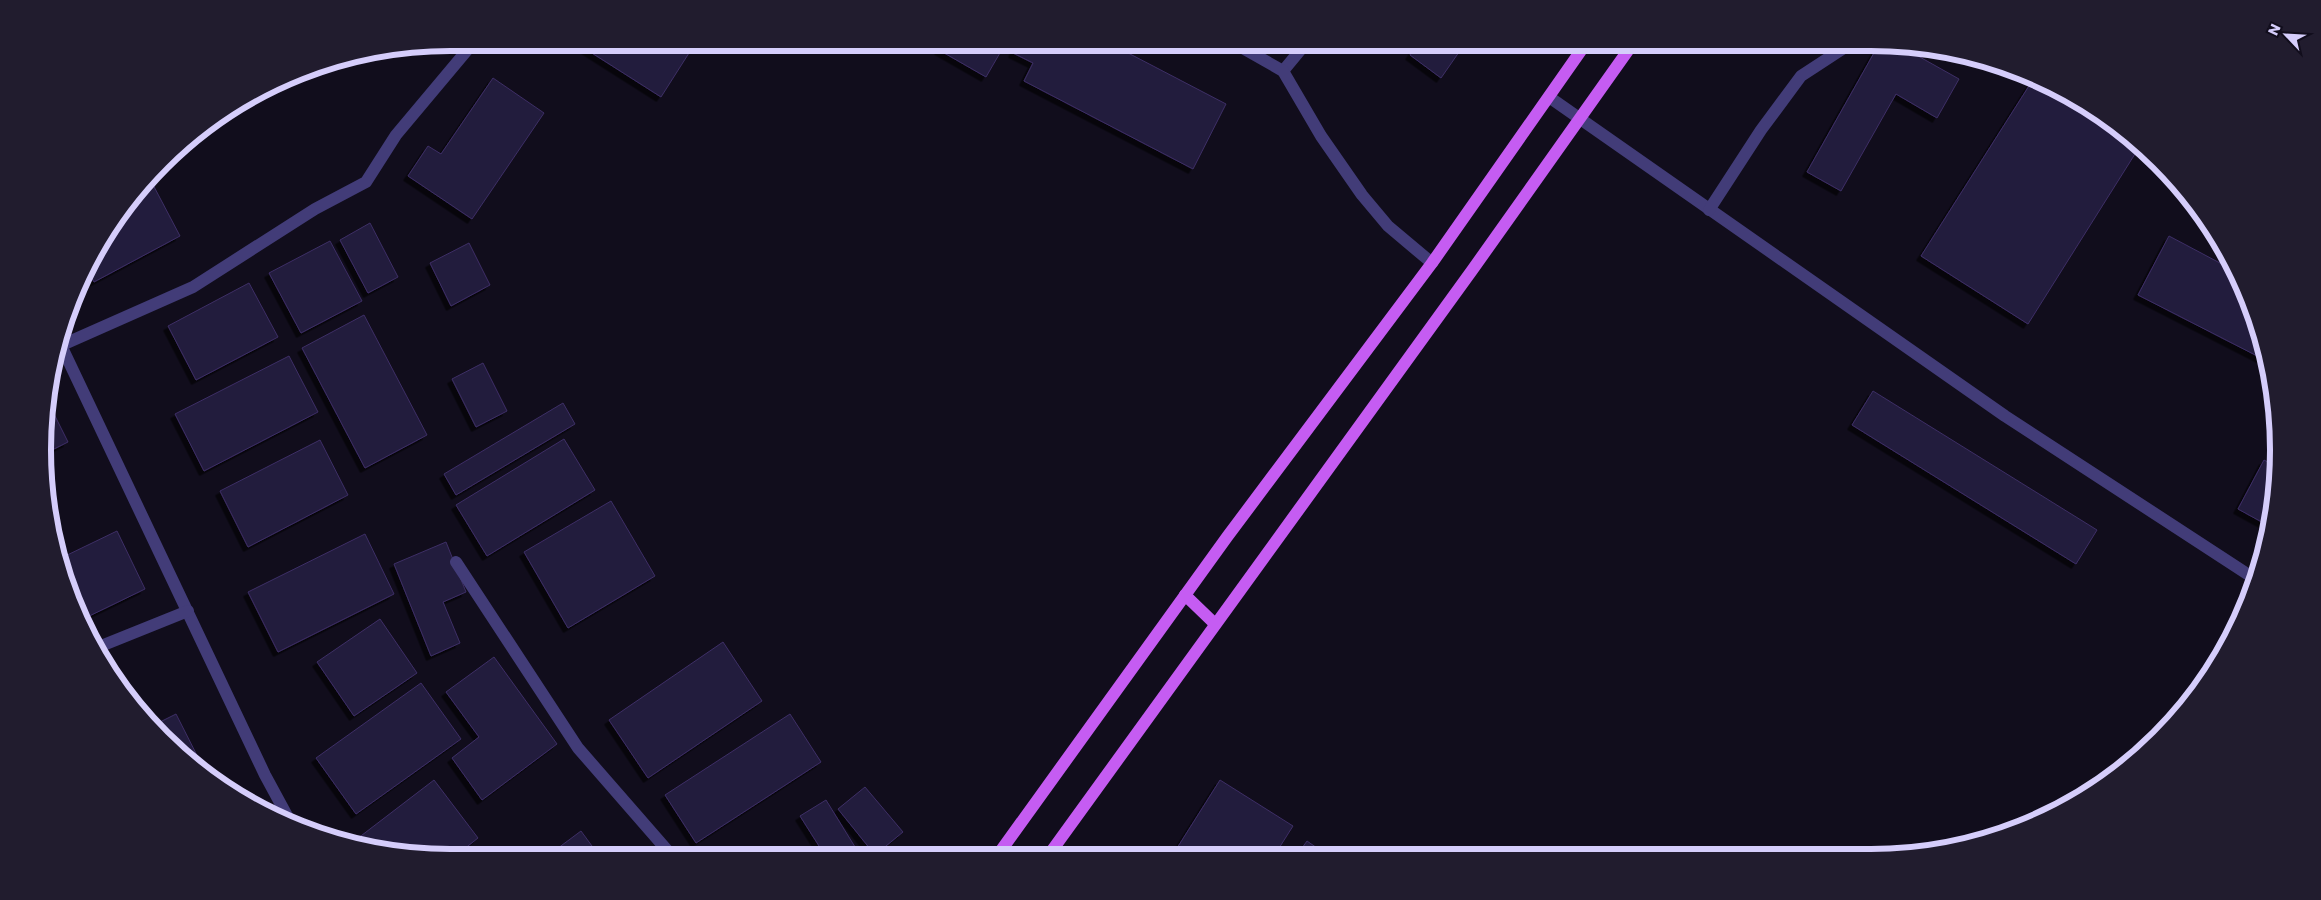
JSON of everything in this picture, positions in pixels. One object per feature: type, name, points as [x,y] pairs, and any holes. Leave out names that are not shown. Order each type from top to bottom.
[{"type":"main road","points":[[1002,849],[1185,595],[1432,263],[1580,51]]},
{"type":"main road","points":[[1053,849],[1580,120],[1628,51]]},
{"type":"main road","points":[[1185,595],[1215,624]]},
{"type":"street","points":[[67,340],[193,287],[314,209],[366,182],[396,135],[466,51]]},
{"type":"street","points":[[1249,51],[1283,71],[1321,136],[1362,195],[1388,226],[1432,263]]},
{"type":"street","points":[[1283,71],[1300,51]]},
{"type":"street","points":[[1710,210],[1762,130],[1802,76],[1840,51]]},
{"type":"street","points":[[1549,97],[2005,416],[2250,576]]},
{"type":"street","points":[[64,351],[265,775],[286,813]]},
{"type":"street","points":[[456,562],[578,748],[666,849]]},
{"type":"street","points":[[103,645],[188,611]]},
{"type":"building","points":[[589,51],[690,51],[661,97]]},
{"type":"building","points":[[941,51],[1001,51],[986,77]]},
{"type":"building","points":[[1014,51],[1124,51],[1226,104],[1193,169],[1024,81],[1033,63],[1013,53]]},
{"type":"building","points":[[1413,51],[1460,51],[1441,78],[1410,55]]},
{"type":"building","points":[[1875,51],[1915,54],[1959,79],[1937,118],[1896,94],[1841,191],[1807,172]]},
{"type":"building","points":[[493,78],[544,113],[472,219],[408,176],[428,146],[441,154]]},
{"type":"building","points":[[2030,85],[2093,118],[2136,152],[2028,324],[1921,256]]},
{"type":"building","points":[[153,184],[180,236],[94,282],[91,276],[92,274],[118,228]]},
{"type":"building","points":[[370,223],[398,277],[368,293],[340,240]]},
{"type":"building","points":[[2169,236],[2224,265],[2249,322],[2258,357],[2138,295]]},
{"type":"building","points":[[330,241],[362,301],[301,333],[269,273]]},
{"type":"building","points":[[469,243],[490,285],[451,306],[430,263]]},
{"type":"building","points":[[249,283],[278,337],[196,380],[168,326]]},
{"type":"building","points":[[364,315],[427,435],[365,468],[302,348]]},
{"type":"building","points":[[289,356],[318,412],[204,471],[175,414]]},
{"type":"building","points":[[483,363],[507,411],[476,427],[452,379]]},
{"type":"building","points":[[1873,391],[2097,530],[2076,564],[1852,425]]},
{"type":"building","points":[[563,403],[575,424],[456,495],[444,474]]},
{"type":"building","points":[[53,413],[68,442],[51,450]]},
{"type":"building","points":[[564,439],[595,490],[487,556],[456,505]]},
{"type":"building","points":[[320,440],[348,495],[248,547],[220,491]]},
{"type":"building","points":[[2264,460],[2270,463],[2263,523],[2238,509]]},
{"type":"building","points":[[611,501],[655,576],[568,628],[524,552]]},
{"type":"building","points":[[117,531],[145,589],[88,617],[72,578],[66,556]]},
{"type":"building","points":[[365,534],[394,594],[278,652],[248,592]]},
{"type":"building","points":[[446,542],[466,592],[443,602],[460,643],[431,656],[394,564]]},
{"type":"building","points":[[380,619],[417,673],[354,716],[317,662]]},
{"type":"building","points":[[723,642],[762,701],[648,778],[609,720]]},
{"type":"building","points":[[494,657],[557,744],[482,800],[452,758],[479,737],[446,692]]},
{"type":"building","points":[[421,683],[461,739],[356,814],[316,758]]},
{"type":"building","points":[[176,714],[199,760],[187,750],[159,722]]},
{"type":"building","points":[[790,714],[821,762],[696,843],[665,795]]},
{"type":"building","points":[[434,780],[478,838],[464,849],[450,849],[398,845],[359,838]]},
{"type":"building","points":[[1220,780],[1293,826],[1278,849],[1176,849]]},
{"type":"building","points":[[865,787],[903,832],[882,849],[870,849],[838,809]]},
{"type":"building","points":[[826,800],[856,849],[821,849],[800,816]]},
{"type":"building","points":[[581,831],[594,849],[557,849]]},
{"type":"building","points":[[1307,841],[1318,849],[1301,849]]}]
